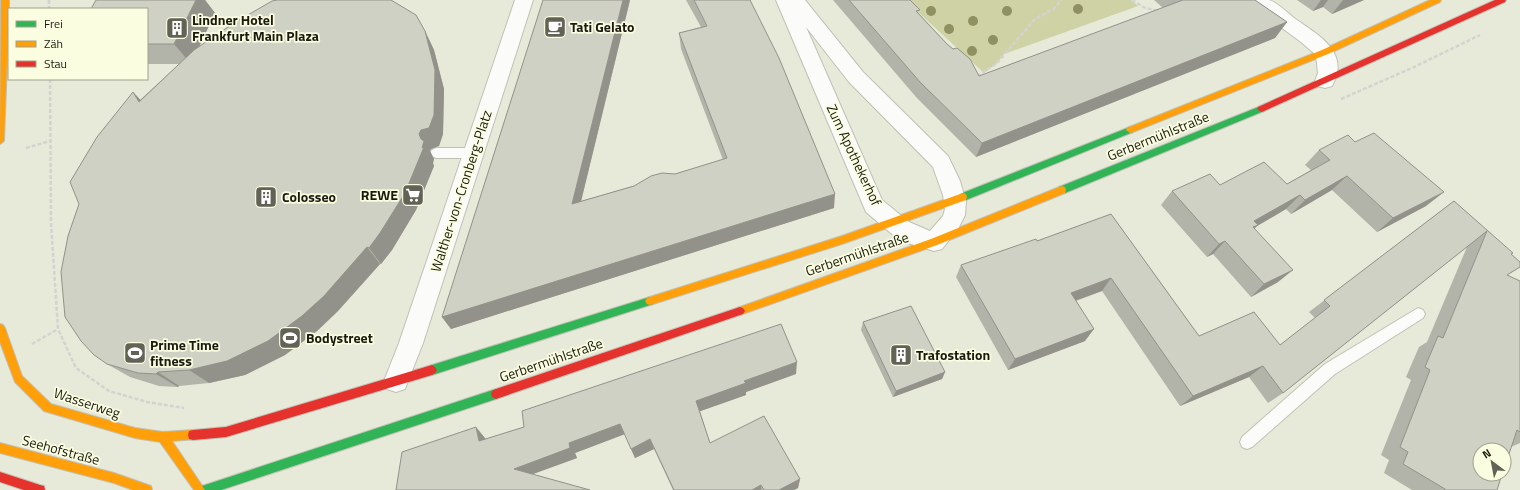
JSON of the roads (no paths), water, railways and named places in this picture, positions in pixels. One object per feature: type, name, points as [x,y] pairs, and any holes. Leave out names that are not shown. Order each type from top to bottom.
[{"type":"main road","name":"Gerbermühlstraße","points":[[164,437],[226,432],[396,381],[842,240],[955,200],[1325,52],[1437,0]]},
{"type":"main road","name":"Gerbermühlstraße","points":[[205,490],[702,324],[934,242],[1257,111],[1502,0]]},
{"type":"main road","points":[[0,141],[6,13],[4,1]]},
{"type":"main road","name":"Wasserweg","points":[[0,328],[18,379],[48,408],[135,433],[164,437]]},
{"type":"main road","points":[[164,437],[200,490]]},
{"type":"main road","name":"Seehofstraße","points":[[0,448],[114,478],[147,490]]},
{"type":"main road","points":[[0,477],[40,490]]},
{"type":"street","name":"Walther-von-Cronberg-Platz","points":[[396,381],[411,343],[472,153],[524,0]]},
{"type":"street","name":"Zum Apothekerhof","points":[[785,0],[874,206],[891,222],[911,235],[934,242]]},
{"type":"street","points":[[794,0],[856,77],[941,162],[949,179],[955,200],[955,214],[946,229],[934,242]]},
{"type":"street","points":[[1257,0],[1308,37],[1325,52],[1328,73],[1324,81]]},
{"type":"lane","points":[[436,153],[472,153]]},
{"type":"lane","points":[[1247,442],[1330,368],[1418,314]]},
{"type":"place","name":"Tati Gelato","points":[[555,27]]},
{"type":"place","name":"Lindner Hotel Frankfurt Main Plaza","points":[[177,28]]},
{"type":"place","name":"REWE","points":[[413,195]]},
{"type":"place","name":"Colosseo","points":[[266,197]]},
{"type":"place","name":"Bodystreet","points":[[290,338]]},
{"type":"place","name":"Prime Time fitness","points":[[135,353]]},
{"type":"place","name":"Trafostation","points":[[901,355]]}]
